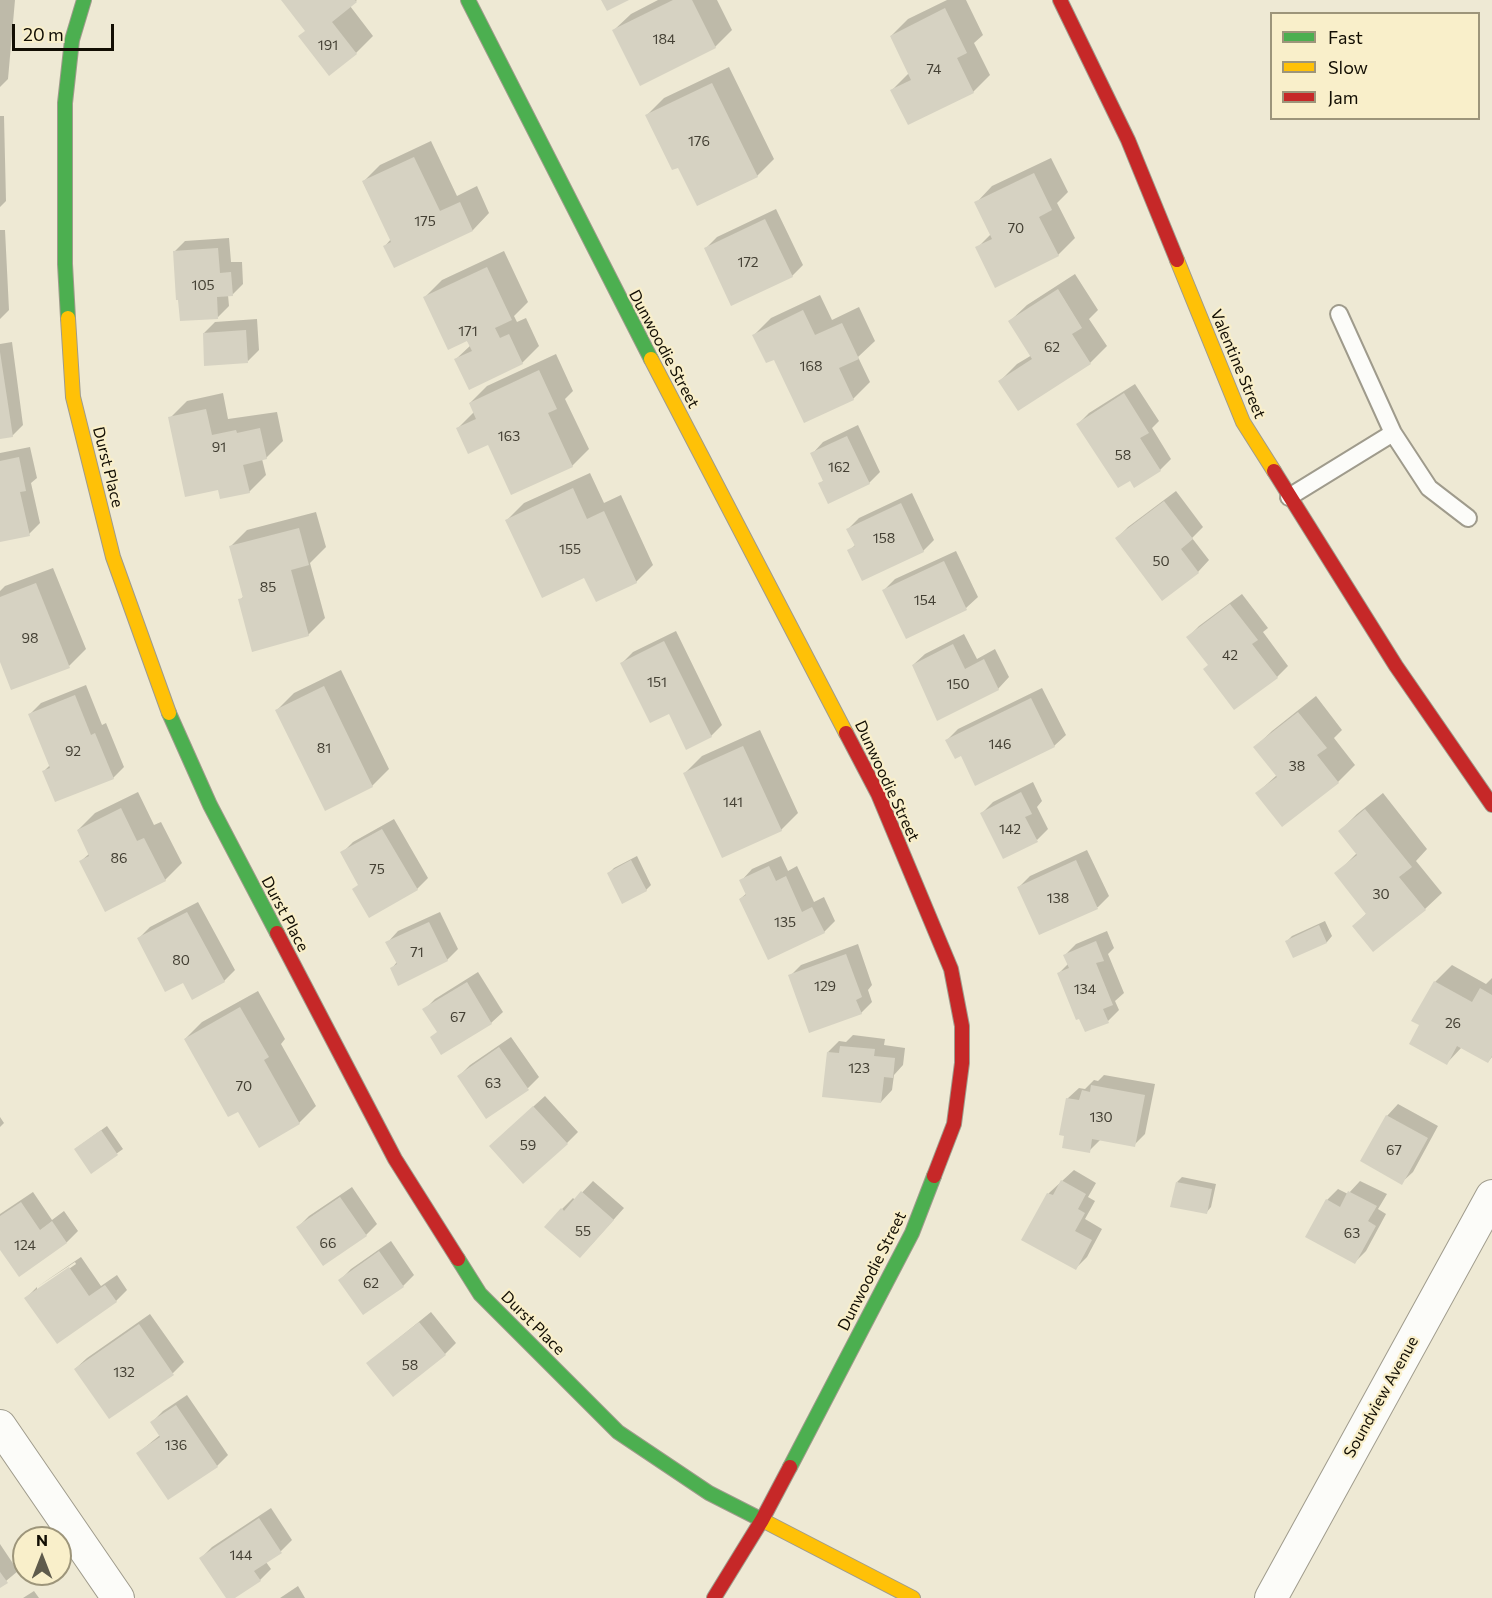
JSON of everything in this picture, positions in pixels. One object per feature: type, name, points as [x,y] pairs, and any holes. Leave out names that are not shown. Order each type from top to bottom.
[{"type":"street","name":"Durst Place","points":[[84,0],[72,40],[65,103],[65,264],[73,397],[113,557],[161,696],[210,805],[395,1159],[480,1294],[618,1432],[709,1493],[913,1598]]},
{"type":"street","name":"Dunwoodie Street","points":[[468,0],[618,296],[878,794],[951,969],[962,1026],[962,1063],[954,1124],[912,1233],[762,1520],[714,1598]]},
{"type":"street","name":"Valentine Street","points":[[1060,0],[1128,140],[1243,423],[1396,666],[1492,805]]},
{"type":"street","name":"Soundview Avenue","points":[[1271,1598],[1492,1197]]},
{"type":"street","points":[[0,1426],[118,1598]]},
{"type":"lane","points":[[1339,314],[1393,433],[1429,488],[1468,518]]},
{"type":"lane","points":[[1290,497],[1393,433]]},
{"type":"building","points":[[281,0],[355,0],[357,2],[332,22],[357,54],[329,76],[298,36],[305,31]]},
{"type":"building","points":[[601,0],[629,0],[607,11]]},
{"type":"building","points":[[673,0],[692,0],[716,48],[640,86],[612,30]]},
{"type":"building","points":[[945,8],[967,53],[957,58],[974,93],[908,125],[890,90],[911,80],[890,36]]},
{"type":"building","points":[[712,83],[758,177],[697,206],[678,168],[672,170],[645,115]]},
{"type":"building","points":[[414,157],[440,211],[460,202],[473,231],[394,268],[383,246],[391,242],[362,181]]},
{"type":"building","points":[[1034,173],[1052,210],[1039,217],[1059,256],[995,288],[975,247],[992,239],[974,202]]},
{"type":"building","points":[[765,219],[793,277],[731,306],[704,248]]},
{"type":"building","points":[[218,248],[220,273],[231,272],[233,296],[217,297],[218,319],[180,321],[178,300],[176,300],[173,251]]},
{"type":"building","points":[[487,267],[512,320],[495,328],[500,338],[509,334],[523,364],[469,390],[454,359],[472,351],[467,341],[448,350],[423,297]]},
{"type":"building","points":[[1058,289],[1082,328],[1072,334],[1091,364],[1018,411],[998,381],[1032,359],[1008,321]]},
{"type":"building","points":[[803,310],[815,335],[842,323],[859,359],[839,368],[854,400],[804,423],[774,360],[766,363],[752,335]]},
{"type":"building","points":[[246,330],[248,363],[204,366],[203,333]]},
{"type":"building","points":[[0,352],[13,437],[0,439]]},
{"type":"building","points":[[539,370],[557,409],[548,413],[573,467],[511,495],[488,445],[468,454],[456,428],[476,419],[469,403]]},
{"type":"building","points":[[1124,393],[1149,433],[1140,438],[1161,471],[1134,488],[1130,481],[1118,488],[1076,424]]},
{"type":"building","points":[[206,409],[212,435],[260,428],[267,459],[243,465],[250,493],[220,499],[218,490],[185,497],[168,417]]},
{"type":"building","points":[[847,436],[870,484],[828,504],[818,483],[823,481],[810,453]]},
{"type":"building","points":[[19,457],[26,491],[20,492],[30,536],[0,542],[0,461]]},
{"type":"building","points":[[573,488],[587,519],[604,511],[637,583],[596,602],[584,578],[542,598],[505,520]]},
{"type":"building","points":[[1164,501],[1193,539],[1181,549],[1199,573],[1162,601],[1115,538]]},
{"type":"building","points":[[901,503],[924,552],[862,581],[847,550],[855,546],[846,529]]},
{"type":"building","points":[[299,528],[309,565],[291,570],[309,636],[252,652],[238,599],[243,598],[229,546]]},
{"type":"building","points":[[944,561],[967,610],[906,639],[882,590]]},
{"type":"building","points":[[36,583],[70,668],[11,690],[0,662],[0,597]]},
{"type":"building","points":[[1230,604],[1258,640],[1252,644],[1278,678],[1234,710],[1203,669],[1208,665],[1186,637]]},
{"type":"building","points":[[664,641],[712,737],[686,750],[669,714],[650,723],[620,663]]},
{"type":"building","points":[[953,644],[965,669],[984,659],[999,690],[937,721],[912,665]]},
{"type":"building","points":[[324,686],[373,787],[325,811],[275,710]]},
{"type":"building","points":[[75,695],[91,735],[95,733],[114,779],[55,802],[42,771],[50,768],[28,714]]},
{"type":"building","points":[[1031,698],[1055,747],[975,786],[961,756],[955,759],[945,740]]},
{"type":"building","points":[[1298,712],[1327,748],[1317,755],[1339,783],[1282,827],[1255,793],[1277,777],[1253,747]]},
{"type":"building","points":[[743,746],[782,831],[722,858],[683,773]]},
{"type":"building","points":[[1021,792],[1032,814],[1025,817],[1038,842],[1003,859],[980,813]]},
{"type":"building","points":[[121,808],[137,841],[144,838],[166,881],[105,912],[79,861],[89,856],[77,830]]},
{"type":"building","points":[[1365,809],[1412,867],[1399,877],[1426,910],[1373,952],[1352,926],[1366,914],[1334,873],[1357,855],[1338,831]]},
{"type":"building","points":[[382,829],[418,890],[369,918],[352,889],[358,885],[340,852]]},
{"type":"building","points":[[631,860],[647,891],[622,904],[607,873]]},
{"type":"building","points":[[1076,860],[1098,909],[1039,935],[1017,887]]},
{"type":"building","points":[[769,866],[776,881],[786,876],[802,912],[812,907],[825,933],[768,960],[739,899],[746,895],[739,880]]},
{"type":"building","points":[[187,912],[225,982],[192,1000],[183,983],[165,992],[137,938]]},
{"type":"building","points":[[429,922],[448,961],[398,986],[390,968],[397,964],[385,942]]},
{"type":"building","points":[[1319,925],[1327,943],[1293,958],[1285,941]]},
{"type":"building","points":[[1096,941],[1104,961],[1096,963],[1113,1005],[1103,1009],[1109,1023],[1085,1032],[1079,1019],[1076,1020],[1057,973],[1069,968],[1063,955]]},
{"type":"building","points":[[846,954],[862,997],[856,1000],[862,1014],[809,1033],[788,975]]},
{"type":"building","points":[[1434,981],[1472,1002],[1480,988],[1492,995],[1492,1056],[1488,1063],[1457,1046],[1447,1065],[1409,1044],[1419,1025],[1411,1021]]},
{"type":"building","points":[[467,982],[492,1024],[441,1055],[430,1037],[437,1032],[422,1009]]},
{"type":"building","points":[[240,1007],[269,1057],[264,1060],[300,1124],[259,1148],[238,1112],[228,1117],[184,1039]]},
{"type":"building","points":[[840,1046],[875,1049],[874,1056],[895,1058],[893,1078],[884,1077],[881,1103],[822,1097],[827,1052],[839,1053]]},
{"type":"building","points":[[499,1047],[529,1090],[486,1119],[457,1076]]},
{"type":"building","points":[[1091,1085],[1145,1095],[1135,1147],[1092,1139],[1090,1153],[1062,1148],[1064,1136],[1059,1135],[1066,1098],[1079,1100],[1082,1090],[1090,1092]]},
{"type":"building","points":[[533,1106],[568,1144],[523,1184],[489,1146]]},
{"type":"building","points":[[1386,1115],[1428,1138],[1402,1185],[1360,1161]]},
{"type":"building","points":[[101,1130],[118,1155],[91,1174],[74,1149]]},
{"type":"building","points":[[1061,1180],[1086,1194],[1078,1209],[1085,1213],[1075,1231],[1092,1240],[1076,1270],[1021,1240],[1047,1193],[1053,1195]]},
{"type":"building","points":[[1176,1182],[1212,1189],[1207,1214],[1170,1207]]},
{"type":"building","points":[[581,1191],[614,1220],[580,1258],[544,1227],[561,1208],[564,1211]]},
{"type":"building","points":[[1348,1191],[1377,1206],[1368,1221],[1376,1226],[1355,1264],[1305,1237],[1326,1199],[1340,1207]]},
{"type":"building","points":[[340,1197],[367,1236],[323,1266],[296,1227]]},
{"type":"building","points":[[21,1202],[40,1230],[52,1221],[67,1243],[19,1277],[0,1250],[0,1216]]},
{"type":"building","points":[[379,1251],[404,1287],[363,1315],[338,1280]]},
{"type":"building","points":[[69,1267],[89,1296],[105,1285],[117,1302],[57,1344],[24,1298]]},
{"type":"building","points":[[419,1322],[446,1355],[393,1397],[366,1363]]},
{"type":"building","points":[[139,1324],[174,1375],[109,1419],[74,1369]]},
{"type":"building","points":[[176,1405],[218,1467],[168,1500],[136,1453],[160,1437],[150,1422]]},
{"type":"building","points":[[259,1518],[282,1553],[254,1571],[261,1581],[235,1598],[226,1598],[199,1558]]},
{"type":"building","points":[[0,1572],[8,1583],[0,1588]]},
{"type":"traffic: fast","points":[[68,318],[65,264],[65,103],[72,40],[84,0]]},
{"type":"traffic: fast","points":[[468,0],[651,359]]},
{"type":"traffic: fast","points":[[169,713],[210,805],[277,933]]},
{"type":"traffic: fast","points":[[790,1467],[912,1233],[934,1176]]},
{"type":"traffic: fast","points":[[458,1259],[480,1294],[618,1432],[709,1493],[766,1522]]},
{"type":"traffic: slow","points":[[1177,260],[1243,422],[1274,471]]},
{"type":"traffic: slow","points":[[68,318],[73,397],[113,557],[169,713]]},
{"type":"traffic: slow","points":[[651,359],[846,733]]},
{"type":"traffic: slow","points":[[766,1522],[913,1598]]},
{"type":"traffic: jam","points":[[1060,0],[1128,140],[1177,260]]},
{"type":"traffic: jam","points":[[1274,471],[1396,666],[1492,805]]},
{"type":"traffic: jam","points":[[846,733],[878,794],[951,969],[962,1026],[962,1063],[954,1124],[934,1176]]},
{"type":"traffic: jam","points":[[277,933],[395,1159],[458,1259]]},
{"type":"traffic: jam","points":[[714,1598],[762,1520],[790,1467]]}]
